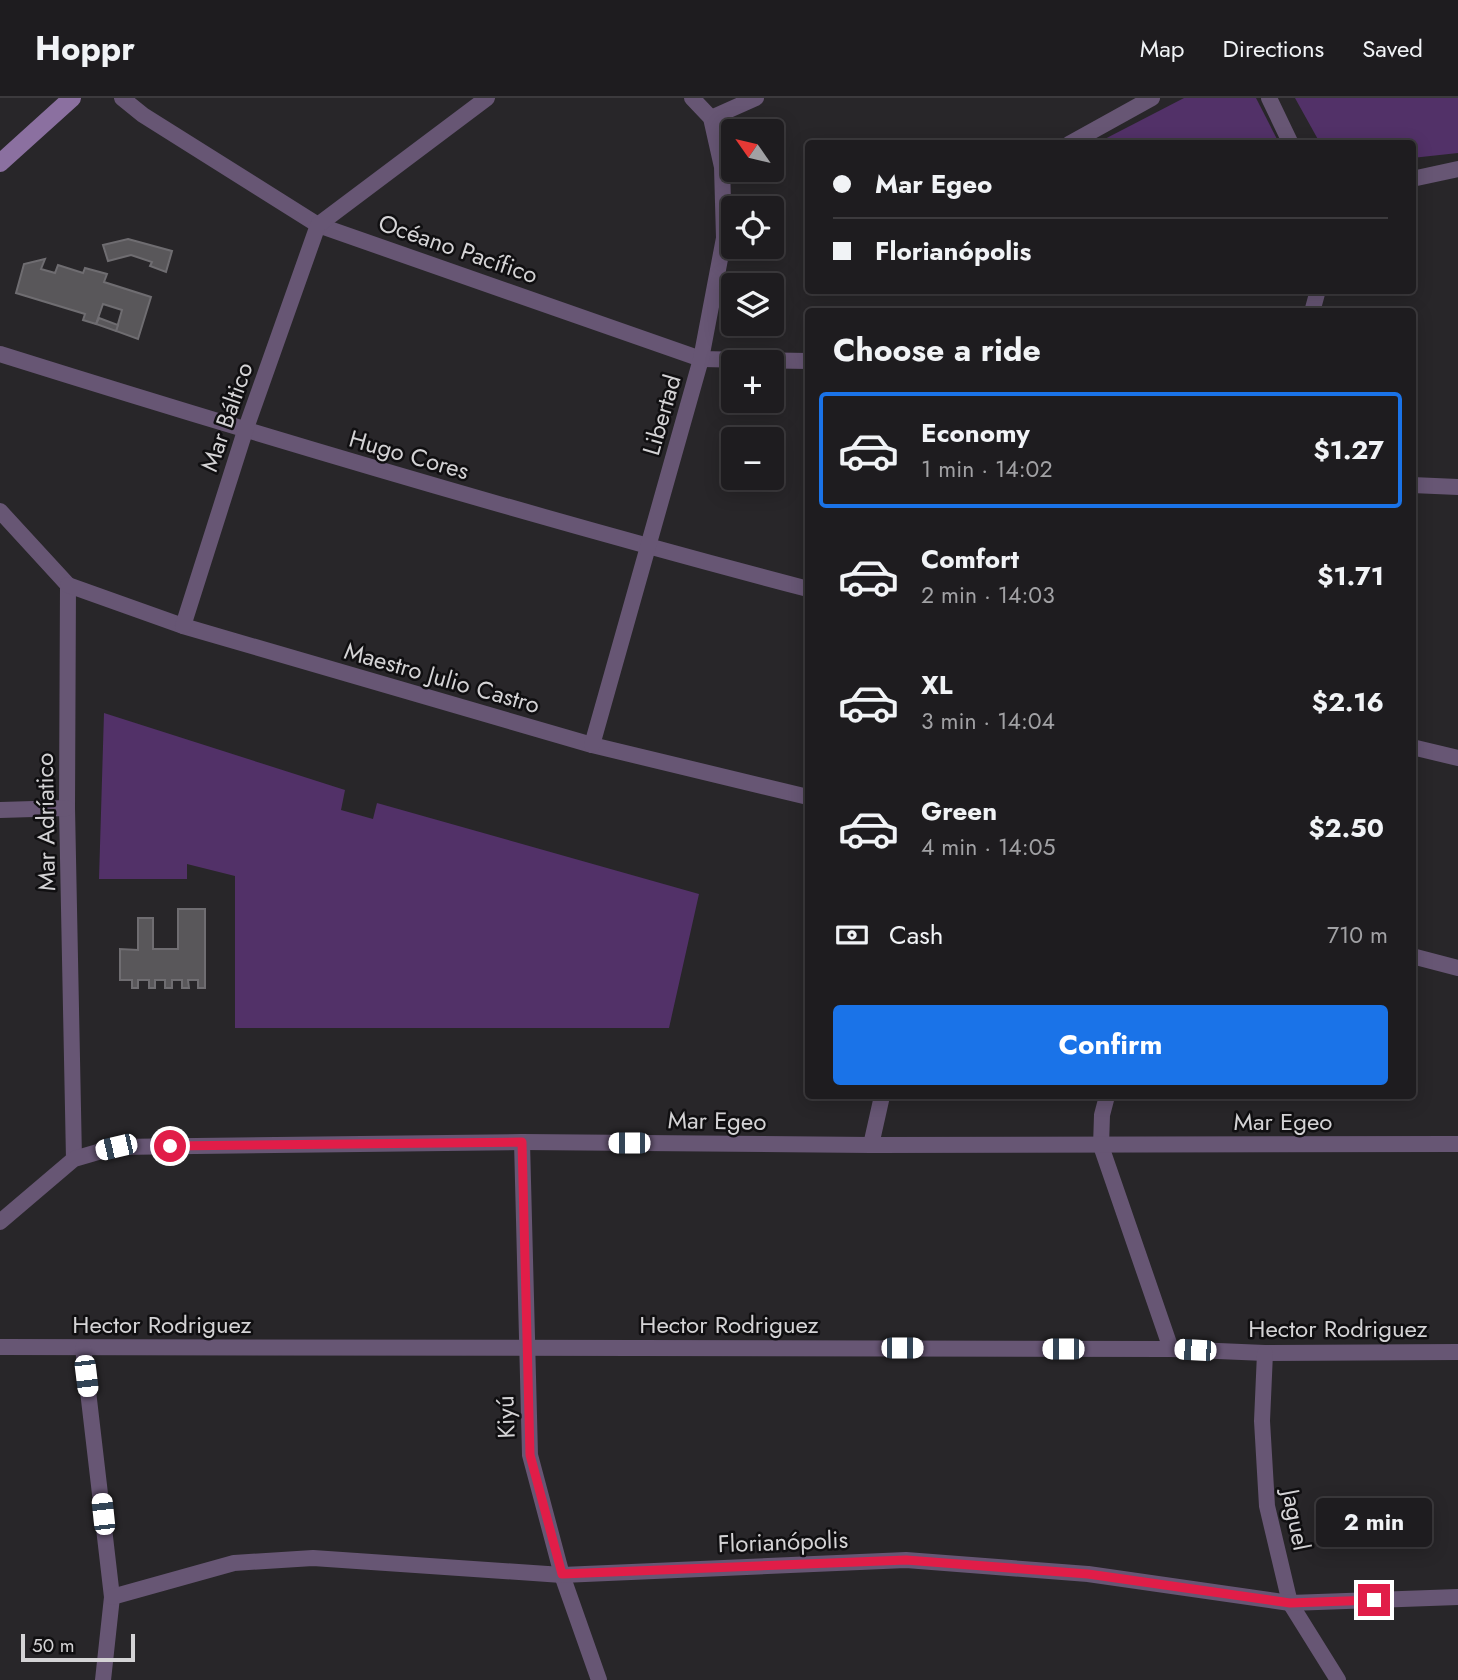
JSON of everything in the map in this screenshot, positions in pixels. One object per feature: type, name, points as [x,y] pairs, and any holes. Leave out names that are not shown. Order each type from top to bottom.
[{"type":"street","points":[[0,163],[72,98]]},
{"type":"street","name":"Océano Pacífico","points":[[122,98],[143,115],[318,225],[701,359],[805,360]]},
{"type":"street","points":[[318,225],[487,98]]},
{"type":"street","points":[[692,98],[711,118],[756,98]]},
{"type":"street","points":[[1076,140],[1152,98]]},
{"type":"street","points":[[1269,98],[1289,140]]},
{"type":"street","name":"Libertad","points":[[592,745],[701,359],[724,238],[722,167],[711,118]]},
{"type":"street","points":[[1416,178],[1458,169]]},
{"type":"street","name":"Mar Báltico","points":[[183,626],[245,431],[318,225]]},
{"type":"street","name":"Hugo Cores","points":[[0,354],[245,431],[648,547],[805,588]]},
{"type":"street","points":[[1416,485],[1458,487]]},
{"type":"street","points":[[0,511],[68,585]]},
{"type":"street","name":"Maestro Julio Castro","points":[[68,585],[183,626],[592,745],[805,796]]},
{"type":"street","name":"Mar Adríatico","points":[[68,585],[67,808],[74,1159]]},
{"type":"street","points":[[1416,748],[1458,758]]},
{"type":"street","points":[[0,810],[67,808]]},
{"type":"street","points":[[1416,957],[1458,968]]},
{"type":"street","points":[[872,1145],[881,1099]]},
{"type":"street","points":[[1106,1099],[1102,1115],[1101,1146],[1171,1349]]},
{"type":"street","name":"Mar Egeo","points":[[0,1222],[74,1159],[116,1147],[522,1142],[1101,1146],[1458,1144]]},
{"type":"street","name":"Kiyú","points":[[522,1142],[525,1348],[530,1455],[562,1574],[599,1680]]},
{"type":"street","name":"Hector Rodriguez","points":[[0,1347],[1458,1352]]},
{"type":"street","points":[[83,1348],[112,1597],[103,1680]]},
{"type":"street","name":"Jaguel","points":[[1265,1353],[1262,1421],[1267,1506],[1290,1603],[1338,1680]]},
{"type":"street","name":"Florianópolis","points":[[112,1597],[234,1563],[313,1558],[562,1574],[906,1560],[1088,1574],[1290,1603],[1458,1598]]},
{"type":"shaded area","points":[[1184,98],[1256,98],[1277,140],[1103,140]]},
{"type":"shaded area","points":[[1295,98],[1458,98],[1458,153],[1416,158],[1416,140],[1318,140]]},
{"type":"shaded area","points":[[104,713],[345,790],[341,810],[373,819],[377,803],[699,894],[669,1028],[235,1028],[235,876],[187,864],[187,879],[99,879]]},
{"type":"building","points":[[128,239],[172,251],[166,272],[150,266],[152,262],[131,255],[108,261],[103,245]]},
{"type":"building","points":[[45,259],[41,269],[55,273],[58,265],[83,273],[85,268],[107,274],[104,282],[151,297],[138,339],[116,331],[122,310],[103,304],[96,324],[83,320],[85,314],[16,293],[24,264]]},
{"type":"building","points":[[99,318],[118,325],[116,331],[96,324]]},
{"type":"building","points":[[178,909],[205,909],[205,988],[198,988],[198,980],[188,980],[189,988],[182,988],[182,980],[172,980],[172,988],[165,988],[165,980],[155,980],[155,988],[149,988],[149,980],[138,980],[138,988],[132,988],[132,980],[120,980],[120,949],[138,950],[138,918],[153,918],[153,949],[178,949]]},
{"type":"route","points":[[170,1146],[522,1142],[525,1348],[530,1455],[562,1574],[906,1560],[1088,1574],[1290,1603],[1374,1600]]}]
